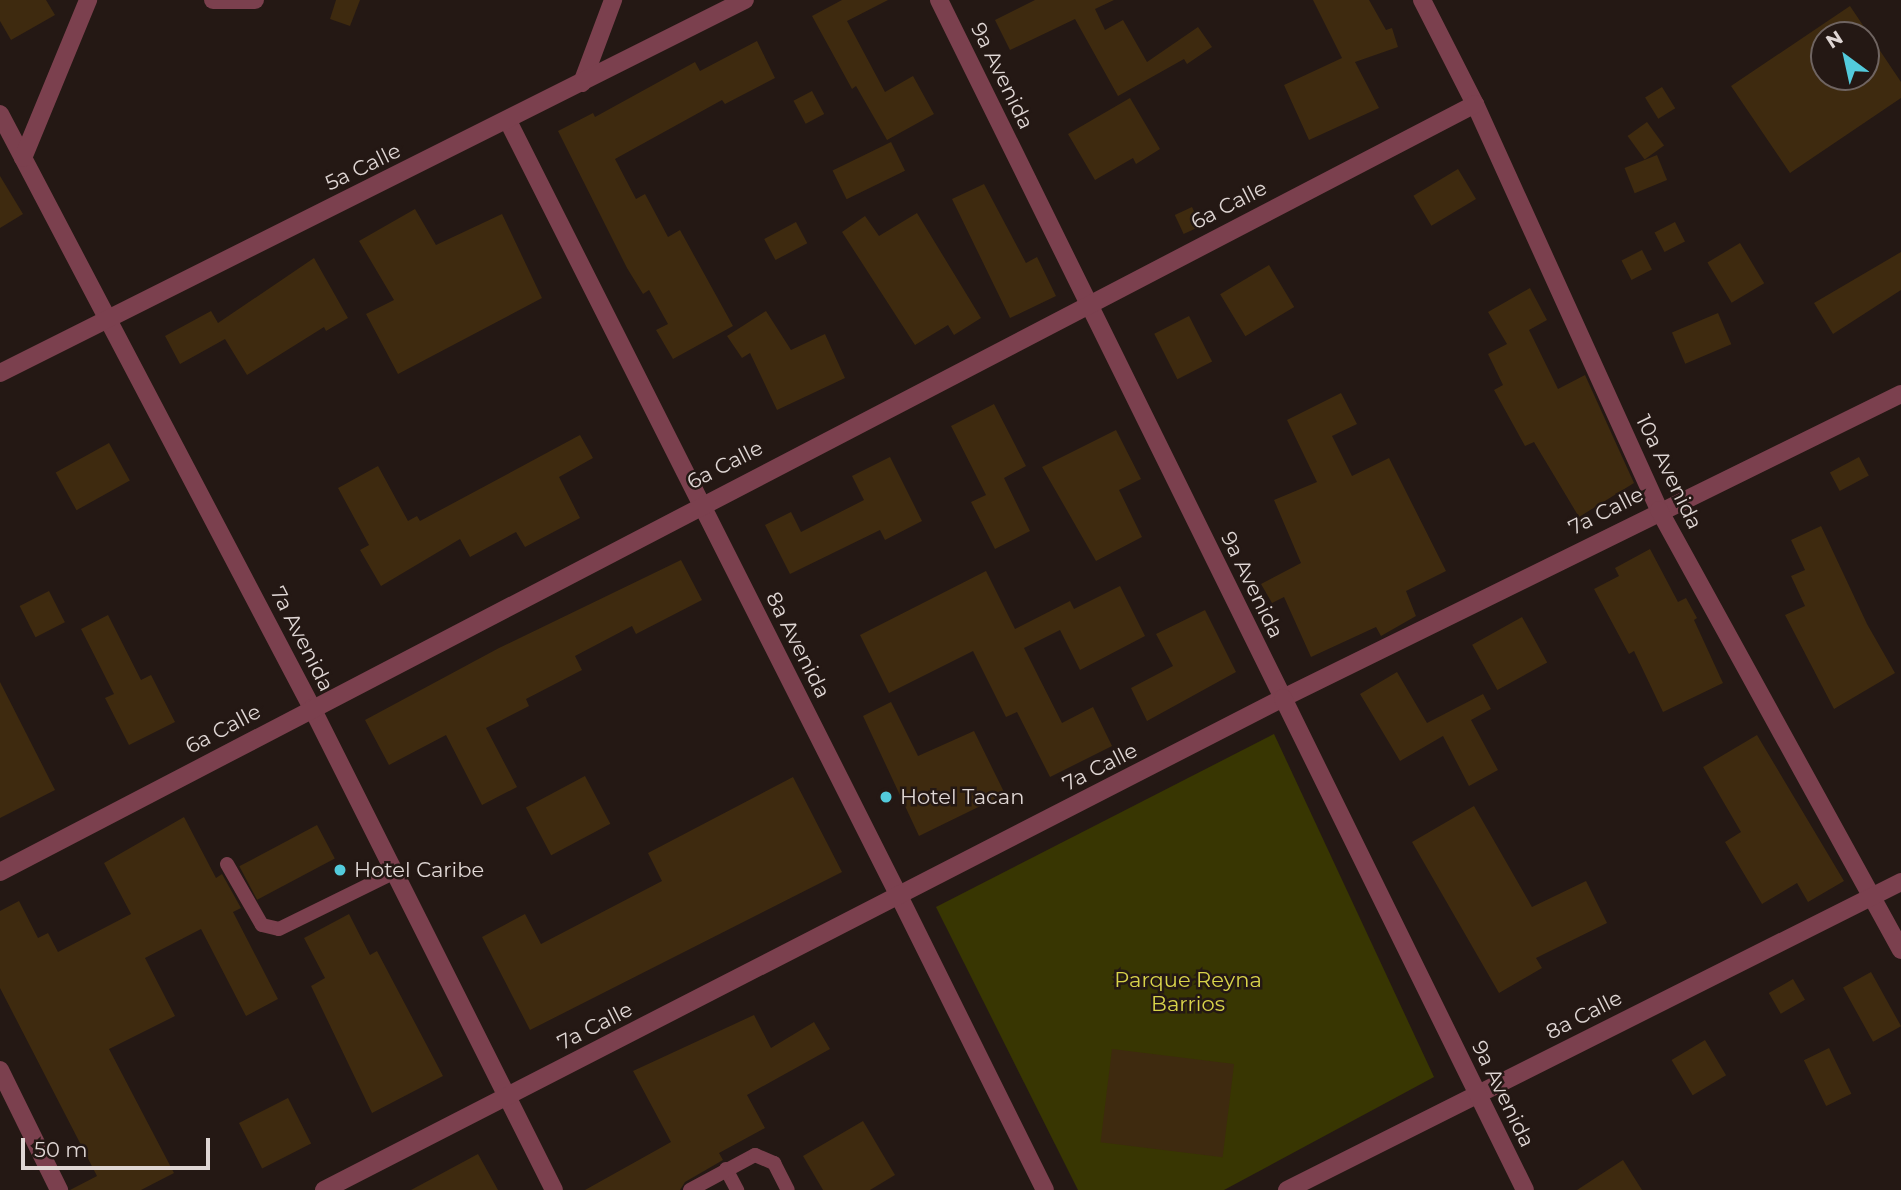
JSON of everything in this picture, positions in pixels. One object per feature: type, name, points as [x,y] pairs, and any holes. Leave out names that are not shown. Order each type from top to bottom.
[{"type":"street","points":[[23,158],[88,0]]},
{"type":"street","points":[[213,0],[255,0]]},
{"type":"street","points":[[582,83],[613,0]]},
{"type":"street","name":"5a Calle","points":[[0,373],[746,0]]},
{"type":"street","name":"9a Avenida","points":[[939,0],[1525,1190]]},
{"type":"street","name":"10a Avenida","points":[[1422,0],[1475,104],[1659,510],[1876,897],[1901,950]]},
{"type":"street","name":"6a Calle","points":[[0,872],[701,503],[1475,104]]},
{"type":"street","name":"7a Avenida","points":[[2,121],[109,317],[312,708],[554,1190]]},
{"type":"street","name":"8a Avenida","points":[[508,121],[1045,1190]]},
{"type":"street","name":"7a Calle","points":[[324,1190],[1283,698],[1659,510],[1901,394]]},
{"type":"street","name":"8a Calle","points":[[1287,1190],[1876,897],[1901,882]]},
{"type":"street","points":[[0,1070],[59,1190]]},
{"type":"lane","points":[[227,864],[262,925],[279,929],[393,873]]},
{"type":"lane","points":[[690,1190],[755,1154],[774,1163],[788,1190]]},
{"type":"lane","points":[[726,1169],[737,1190]]},
{"type":"green space","name":"Parque Reyna Barrios","points":[[1274,734],[1434,1077],[1224,1190],[1078,1190],[936,907]]},
{"type":"building","points":[[0,0],[46,0],[55,15],[11,40],[0,21]]},
{"type":"building","points":[[336,0],[360,0],[350,26],[330,19]]},
{"type":"building","points":[[842,0],[888,0],[847,21],[885,92],[913,76],[934,114],[887,140],[856,86],[852,89],[812,16]]},
{"type":"building","points":[[1035,0],[1114,0],[1095,9],[1105,30],[1123,20],[1147,62],[1198,27],[1212,47],[1187,64],[1184,59],[1118,96],[1075,19],[1010,50],[995,20]]},
{"type":"building","points":[[1313,0],[1369,0],[1386,30],[1392,28],[1398,47],[1355,62],[1379,108],[1309,140],[1284,85],[1342,58]]},
{"type":"building","points":[[1850,6],[1860,21],[1828,21]]},
{"type":"building","points":[[1810,33],[1810,91],[1880,91],[1880,51],[1901,82],[1901,98],[1790,173],[1731,86]]},
{"type":"building","points":[[757,41],[775,78],[725,104],[722,100],[615,159],[636,199],[645,194],[668,237],[680,230],[733,326],[673,359],[656,330],[668,324],[649,290],[643,294],[627,268],[558,131],[593,113],[595,117],[695,62],[700,71]]},
{"type":"building","points":[[1662,87],[1675,108],[1658,119],[1645,98]]},
{"type":"building","points":[[812,91],[824,114],[806,124],[793,101]]},
{"type":"building","points":[[1130,98],[1160,149],[1136,164],[1133,158],[1095,180],[1068,134]]},
{"type":"building","points":[[1647,122],[1664,145],[1645,160],[1628,136]]},
{"type":"building","points":[[891,142],[905,171],[847,199],[833,170]]},
{"type":"building","points":[[1657,155],[1667,180],[1635,193],[1625,168]]},
{"type":"building","points":[[1458,169],[1476,199],[1431,226],[1413,196]]},
{"type":"building","points":[[0,176],[23,214],[0,228]]},
{"type":"building","points":[[984,184],[1026,263],[1037,257],[1056,296],[1010,318],[952,199]]},
{"type":"building","points":[[1192,207],[1201,226],[1184,234],[1175,215]]},
{"type":"building","points":[[415,209],[436,245],[502,214],[542,298],[398,374],[366,314],[394,300],[359,241]]},
{"type":"building","points":[[917,213],[981,318],[954,335],[948,325],[915,345],[842,232],[865,216],[879,236]]},
{"type":"building","points":[[796,222],[807,243],[775,260],[764,239]]},
{"type":"building","points":[[1675,222],[1685,242],[1664,252],[1655,232]]},
{"type":"building","points":[[1740,243],[1764,283],[1732,303],[1707,263]]},
{"type":"building","points":[[1642,250],[1652,270],[1631,280],[1622,260]]},
{"type":"building","points":[[1901,252],[1901,290],[1833,334],[1814,303]]},
{"type":"building","points":[[314,258],[348,318],[326,331],[324,327],[247,375],[225,339],[180,364],[165,336],[211,311],[218,323]]},
{"type":"building","points":[[1269,265],[1294,307],[1245,336],[1220,294]]},
{"type":"building","points":[[1530,288],[1547,320],[1529,330],[1558,389],[1585,375],[1634,483],[1579,517],[1534,442],[1525,446],[1494,390],[1503,385],[1488,354],[1507,344],[1488,312]]},
{"type":"building","points":[[766,311],[791,350],[825,334],[845,378],[777,410],[750,353],[742,358],[727,336]]},
{"type":"building","points":[[1718,313],[1731,344],[1685,364],[1672,333]]},
{"type":"building","points":[[1189,316],[1212,361],[1177,379],[1154,334]]},
{"type":"building","points":[[1341,393],[1357,424],[1332,436],[1352,476],[1389,458],[1446,571],[1406,591],[1416,616],[1381,636],[1376,627],[1311,657],[1284,597],[1272,603],[1261,584],[1301,563],[1274,500],[1317,482],[1287,420]]},
{"type":"building","points":[[994,404],[1026,466],[1004,478],[1030,531],[995,549],[971,502],[986,495],[951,426]]},
{"type":"building","points":[[1116,430],[1141,479],[1119,490],[1142,537],[1096,561],[1042,467]]},
{"type":"building","points":[[580,435],[593,458],[559,477],[580,518],[525,547],[516,532],[470,557],[460,539],[381,586],[360,550],[369,545],[338,488],[378,466],[408,521],[417,516],[420,521]]},
{"type":"building","points":[[109,443],[130,481],[76,510],[56,473]]},
{"type":"building","points":[[890,457],[922,521],[885,540],[880,530],[790,574],[765,525],[791,512],[801,532],[864,500],[852,476]]},
{"type":"building","points":[[1859,457],[1869,476],[1840,491],[1830,472]]},
{"type":"building","points":[[1821,526],[1867,624],[1895,673],[1834,709],[1785,615],[1805,606],[1791,576],[1805,570],[1791,540]]},
{"type":"building","points":[[1650,549],[1678,602],[1686,598],[1697,618],[1694,620],[1723,683],[1663,712],[1634,651],[1629,654],[1594,589],[1619,576],[1615,568]]},
{"type":"building","points":[[681,560],[702,600],[636,634],[632,626],[575,656],[582,670],[526,699],[529,706],[486,728],[517,787],[482,805],[446,735],[389,765],[365,720],[499,648]]},
{"type":"building","points":[[986,571],[1015,629],[1070,601],[1074,609],[1120,586],[1145,636],[1080,670],[1060,630],[1024,648],[1062,723],[1093,707],[1112,746],[1050,777],[1017,712],[1006,717],[973,651],[889,693],[860,635]]},
{"type":"building","points":[[49,591],[65,622],[35,637],[20,606]]},
{"type":"building","points":[[1205,610],[1236,672],[1147,721],[1131,688],[1173,666],[1156,634]]},
{"type":"building","points":[[108,615],[141,680],[151,675],[175,722],[129,745],[105,698],[114,694],[81,629]]},
{"type":"building","points":[[1522,617],[1547,662],[1497,690],[1472,645]]},
{"type":"building","points":[[1397,672],[1427,723],[1483,694],[1491,709],[1471,720],[1498,770],[1469,786],[1443,736],[1400,761],[1360,694]]},
{"type":"building","points":[[0,682],[55,790],[0,818]]},
{"type":"building","points":[[891,702],[918,756],[974,731],[1005,794],[919,836],[863,716]]},
{"type":"building","points":[[1757,735],[1844,881],[1808,902],[1797,883],[1762,904],[1725,842],[1741,832],[1703,767]]},
{"type":"building","points":[[585,776],[610,824],[551,855],[526,807]]},
{"type":"building","points":[[793,777],[842,872],[530,1030],[482,937],[525,914],[541,944],[662,881],[648,853]]},
{"type":"building","points":[[1474,806],[1532,907],[1586,881],[1607,923],[1536,958],[1542,968],[1499,993],[1412,842]]},
{"type":"building","points":[[184,817],[216,878],[222,874],[241,908],[233,912],[278,999],[246,1016],[201,929],[145,958],[175,1016],[109,1049],[174,1173],[141,1190],[70,1190],[97,1176],[0,988],[0,911],[19,901],[38,938],[48,933],[58,952],[131,914],[104,863]]},
{"type":"building","points":[[317,825],[335,859],[257,900],[239,866]]},
{"type":"building","points":[[349,914],[370,955],[377,951],[443,1076],[372,1113],[311,986],[325,978],[304,938]]},
{"type":"building","points":[[1871,972],[1901,1026],[1873,1042],[1843,988]]},
{"type":"building","points":[[1793,979],[1805,1000],[1781,1014],[1769,993]]},
{"type":"building","points":[[754,1015],[771,1048],[814,1022],[830,1049],[747,1095],[765,1128],[719,1153],[723,1160],[685,1182],[680,1190],[585,1190],[671,1142],[633,1071]]},
{"type":"building","points":[[1705,1040],[1726,1075],[1693,1095],[1672,1060]]},
{"type":"building","points":[[1829,1048],[1851,1094],[1826,1106],[1804,1060]]},
{"type":"building","points":[[1112,1049],[1234,1064],[1223,1157],[1101,1142]]},
{"type":"building","points":[[288,1098],[311,1143],[262,1168],[239,1123]]},
{"type":"building","points":[[863,1121],[895,1175],[870,1190],[823,1190],[803,1156]]},
{"type":"building","points":[[478,1154],[498,1190],[411,1190]]},
{"type":"building","points":[[1623,1160],[1642,1190],[1577,1190]]},
{"type":"place","name":"Hotel Tacan","points":[[886,797]]},
{"type":"place","name":"Hotel Caribe","points":[[340,870]]}]
